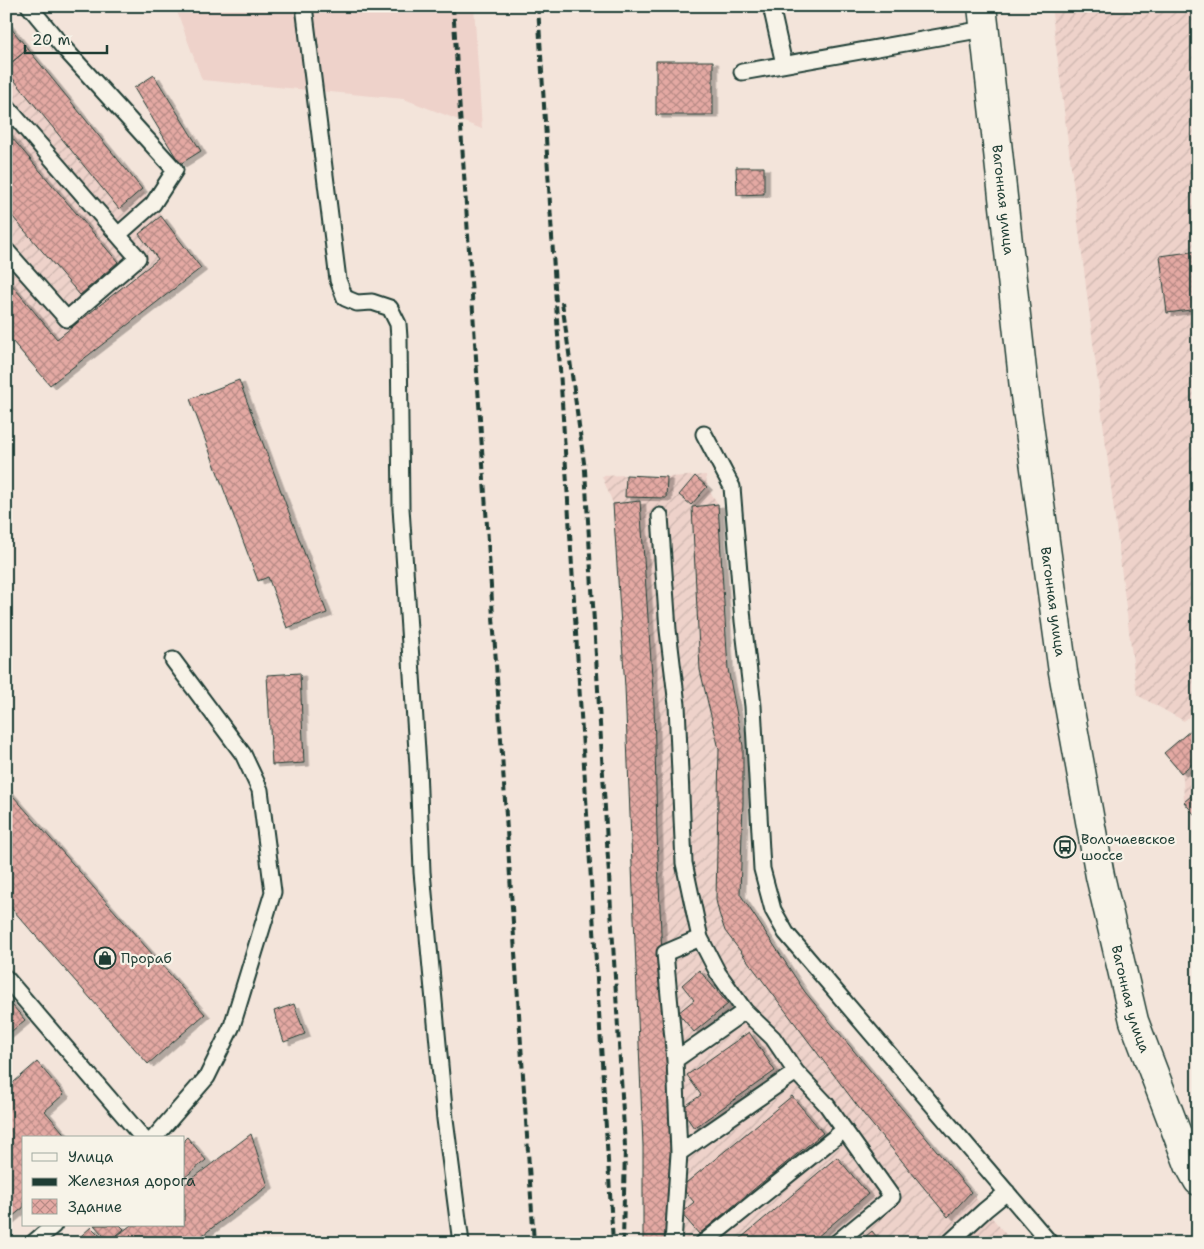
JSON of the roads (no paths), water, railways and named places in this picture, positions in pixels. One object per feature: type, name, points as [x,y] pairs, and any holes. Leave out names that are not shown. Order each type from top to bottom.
[{"type":"street","name":"Вагонная улица","points":[[983,17],[1024,388],[1063,672],[1100,876],[1134,1022],[1195,1169]]},
{"type":"lane","points":[[29,6],[62,47],[175,170],[153,204],[118,235]]},
{"type":"lane","points":[[304,6],[338,280],[345,298],[357,303],[372,302],[390,308],[398,324],[401,508],[418,766],[422,872],[445,1119],[461,1243]]},
{"type":"lane","points":[[771,6],[784,64]]},
{"type":"lane","points":[[742,72],[784,64],[983,17]]},
{"type":"lane","points":[[6,106],[138,258],[67,319],[6,250]]},
{"type":"lane","points":[[704,434],[732,487],[743,621],[753,706],[762,869],[773,910],[786,933],[1050,1243]]},
{"type":"lane","points":[[660,516],[668,630],[678,705],[684,863],[700,938],[718,974],[745,1012],[773,1038],[796,1072],[826,1104],[892,1197],[836,1243]]},
{"type":"lane","points":[[156,1136],[207,1078],[232,1026],[273,892],[260,790],[242,754],[173,660]]},
{"type":"lane","points":[[673,1243],[679,1153],[675,1060],[665,953],[700,938]]},
{"type":"lane","points":[[6,978],[141,1136]]},
{"type":"lane","points":[[675,1060],[745,1012]]},
{"type":"lane","points":[[679,1153],[796,1072]]},
{"type":"lane","points":[[703,1243],[844,1130]]},
{"type":"lane","points":[[949,1243],[1007,1192]]},
{"type":"lane","points":[[33,1243],[53,1226]]},
{"type":"railway","points":[[453,6],[534,1243]]},
{"type":"railway","points":[[538,6],[613,1243]]},
{"type":"railway","points":[[562,302],[585,470],[625,1146],[623,1243]]},
{"type":"place","name":"Волочаевское шоссе","points":[[1065,847]]},
{"type":"place","name":"Прораб","points":[[105,958]]}]
